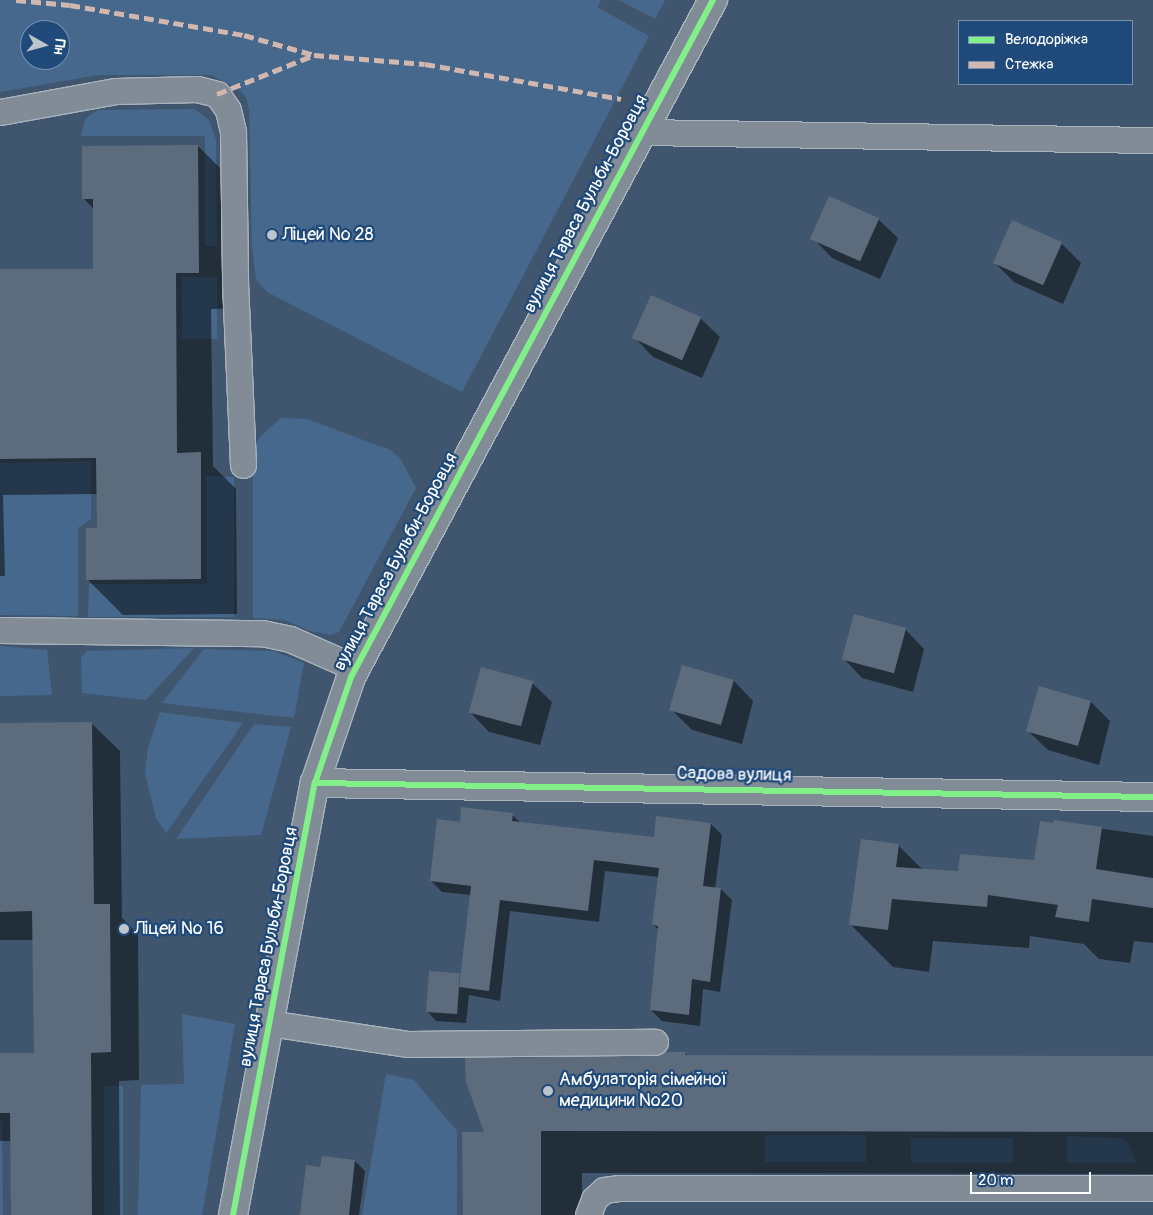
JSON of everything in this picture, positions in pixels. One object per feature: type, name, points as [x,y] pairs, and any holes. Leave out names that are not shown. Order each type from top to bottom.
[{"type":"street","name":"вулиця Тараса Бульби-Боровця","points":[[233,1215],[315,782],[356,668],[713,0]]},
{"type":"street","name":"Садова вулиця","points":[[315,782],[1153,797]]},
{"type":"lane","points":[[0,112],[116,91],[197,89],[217,94],[228,110],[233,132],[235,282],[243,465]]},
{"type":"lane","points":[[641,132],[1153,140]]},
{"type":"lane","points":[[0,630],[262,633],[290,639],[356,668]]},
{"type":"lane","points":[[270,1023],[408,1044],[654,1042]]},
{"type":"lane","points":[[588,1215],[594,1198],[604,1190],[618,1188],[1153,1188]]},
{"type":"shaded area","points":[[0,0],[601,0],[597,7],[649,36],[462,392],[267,292],[256,280],[252,248],[249,109],[246,97],[238,89],[211,75],[98,75],[0,92]]},
{"type":"shaded area","points":[[619,0],[665,0],[655,19]]},
{"type":"shaded area","points":[[194,109],[209,120],[216,140],[217,246],[205,246],[205,136],[81,136],[85,119],[98,110]]},
{"type":"shaded area","points":[[182,277],[217,277],[217,339],[182,339]]},
{"type":"shaded area","points":[[281,418],[307,419],[390,450],[400,458],[416,488],[339,632],[331,635],[310,631],[285,620],[253,618],[253,449],[260,437]]},
{"type":"shaded area","points":[[91,461],[91,519],[78,528],[78,616],[0,615],[0,463]]},
{"type":"shaded area","points":[[206,476],[234,477],[234,617],[88,617],[89,584],[207,584]]},
{"type":"shaded area","points":[[0,646],[47,650],[52,695],[0,696]]},
{"type":"shaded area","points":[[194,648],[146,700],[82,693],[81,658],[87,651]]},
{"type":"shaded area","points":[[204,649],[274,651],[304,663],[294,718],[162,703]]},
{"type":"shaded area","points":[[160,712],[243,723],[166,833],[156,818],[145,773],[148,748]]},
{"type":"shaded area","points":[[254,724],[291,727],[261,835],[176,839]]},
{"type":"shaded area","points":[[182,1014],[235,1024],[202,1215],[138,1215],[141,1085],[184,1084]]},
{"type":"shaded area","points":[[386,1074],[414,1080],[457,1131],[457,1215],[362,1215]]},
{"type":"shaded area","points":[[104,1086],[123,1086],[123,1215],[104,1215]]},
{"type":"shaded area","points":[[0,1121],[2,1121],[3,1215],[0,1215]]},
{"type":"shaded area","points":[[765,1135],[866,1135],[866,1162],[765,1162]]},
{"type":"shaded area","points":[[1067,1136],[1121,1138],[1129,1144],[1136,1163],[1067,1163]]},
{"type":"shaded area","points":[[911,1138],[1013,1138],[1013,1163],[911,1163]]},
{"type":"building","points":[[198,145],[199,273],[176,273],[177,453],[201,452],[201,579],[86,580],[86,528],[97,528],[96,458],[0,459],[0,269],[93,269],[93,199],[82,199],[82,146]]},
{"type":"building","points":[[829,196],[879,218],[860,261],[810,239]]},
{"type":"building","points":[[1012,220],[1062,242],[1043,285],[993,263]]},
{"type":"building","points":[[651,295],[701,317],[682,360],[632,338]]},
{"type":"building","points":[[854,614],[906,628],[894,673],[842,659]]},
{"type":"building","points":[[682,665],[734,680],[721,725],[669,710]]},
{"type":"building","points":[[481,667],[533,681],[521,726],[469,712]]},
{"type":"building","points":[[1039,686],[1091,701],[1078,746],[1026,731]]},
{"type":"building","points":[[92,722],[94,904],[110,904],[111,1052],[91,1053],[92,1215],[11,1215],[10,1113],[0,1113],[0,1053],[34,1053],[32,911],[0,912],[0,723]]},
{"type":"building","points":[[461,807],[513,813],[512,821],[654,837],[656,816],[711,823],[703,886],[721,888],[710,982],[692,979],[689,1015],[650,1010],[658,926],[652,925],[659,868],[594,860],[588,911],[500,900],[489,991],[459,987],[471,886],[430,881],[437,819],[460,822]]},
{"type":"building","points":[[1054,820],[1102,827],[1096,869],[1153,878],[1153,908],[1092,899],[1089,922],[1055,917],[1058,905],[988,895],[987,907],[892,899],[888,930],[849,925],[861,839],[899,844],[896,867],[958,871],[960,854],[1034,860],[1040,821],[1053,823]]},
{"type":"building","points":[[429,971],[460,973],[457,1014],[426,1012]]},
{"type":"building","points":[[664,1052],[686,1052],[685,1055],[1153,1056],[1153,1132],[541,1131],[541,1215],[463,1215],[462,1132],[484,1132],[466,1082],[465,1058],[655,1056]]},
{"type":"building","points":[[322,1156],[355,1160],[349,1215],[300,1215],[306,1165],[320,1167]]},
{"type":"marked path","points":[[16,0],[70,5],[244,35],[314,55]]},
{"type":"marked path","points":[[217,94],[314,55],[425,64],[621,99]]},
{"type":"cycle path","points":[[233,1215],[315,783],[351,677],[713,0]]},
{"type":"cycle path","points":[[315,783],[1153,797]]},
{"type":"place","name":"Ліцей № 28","points":[[272,235]]},
{"type":"place","name":"Ліцей № 16","points":[[124,929]]},
{"type":"place","name":"Амбулаторія сімейної медицини №20","points":[[548,1091]]}]
